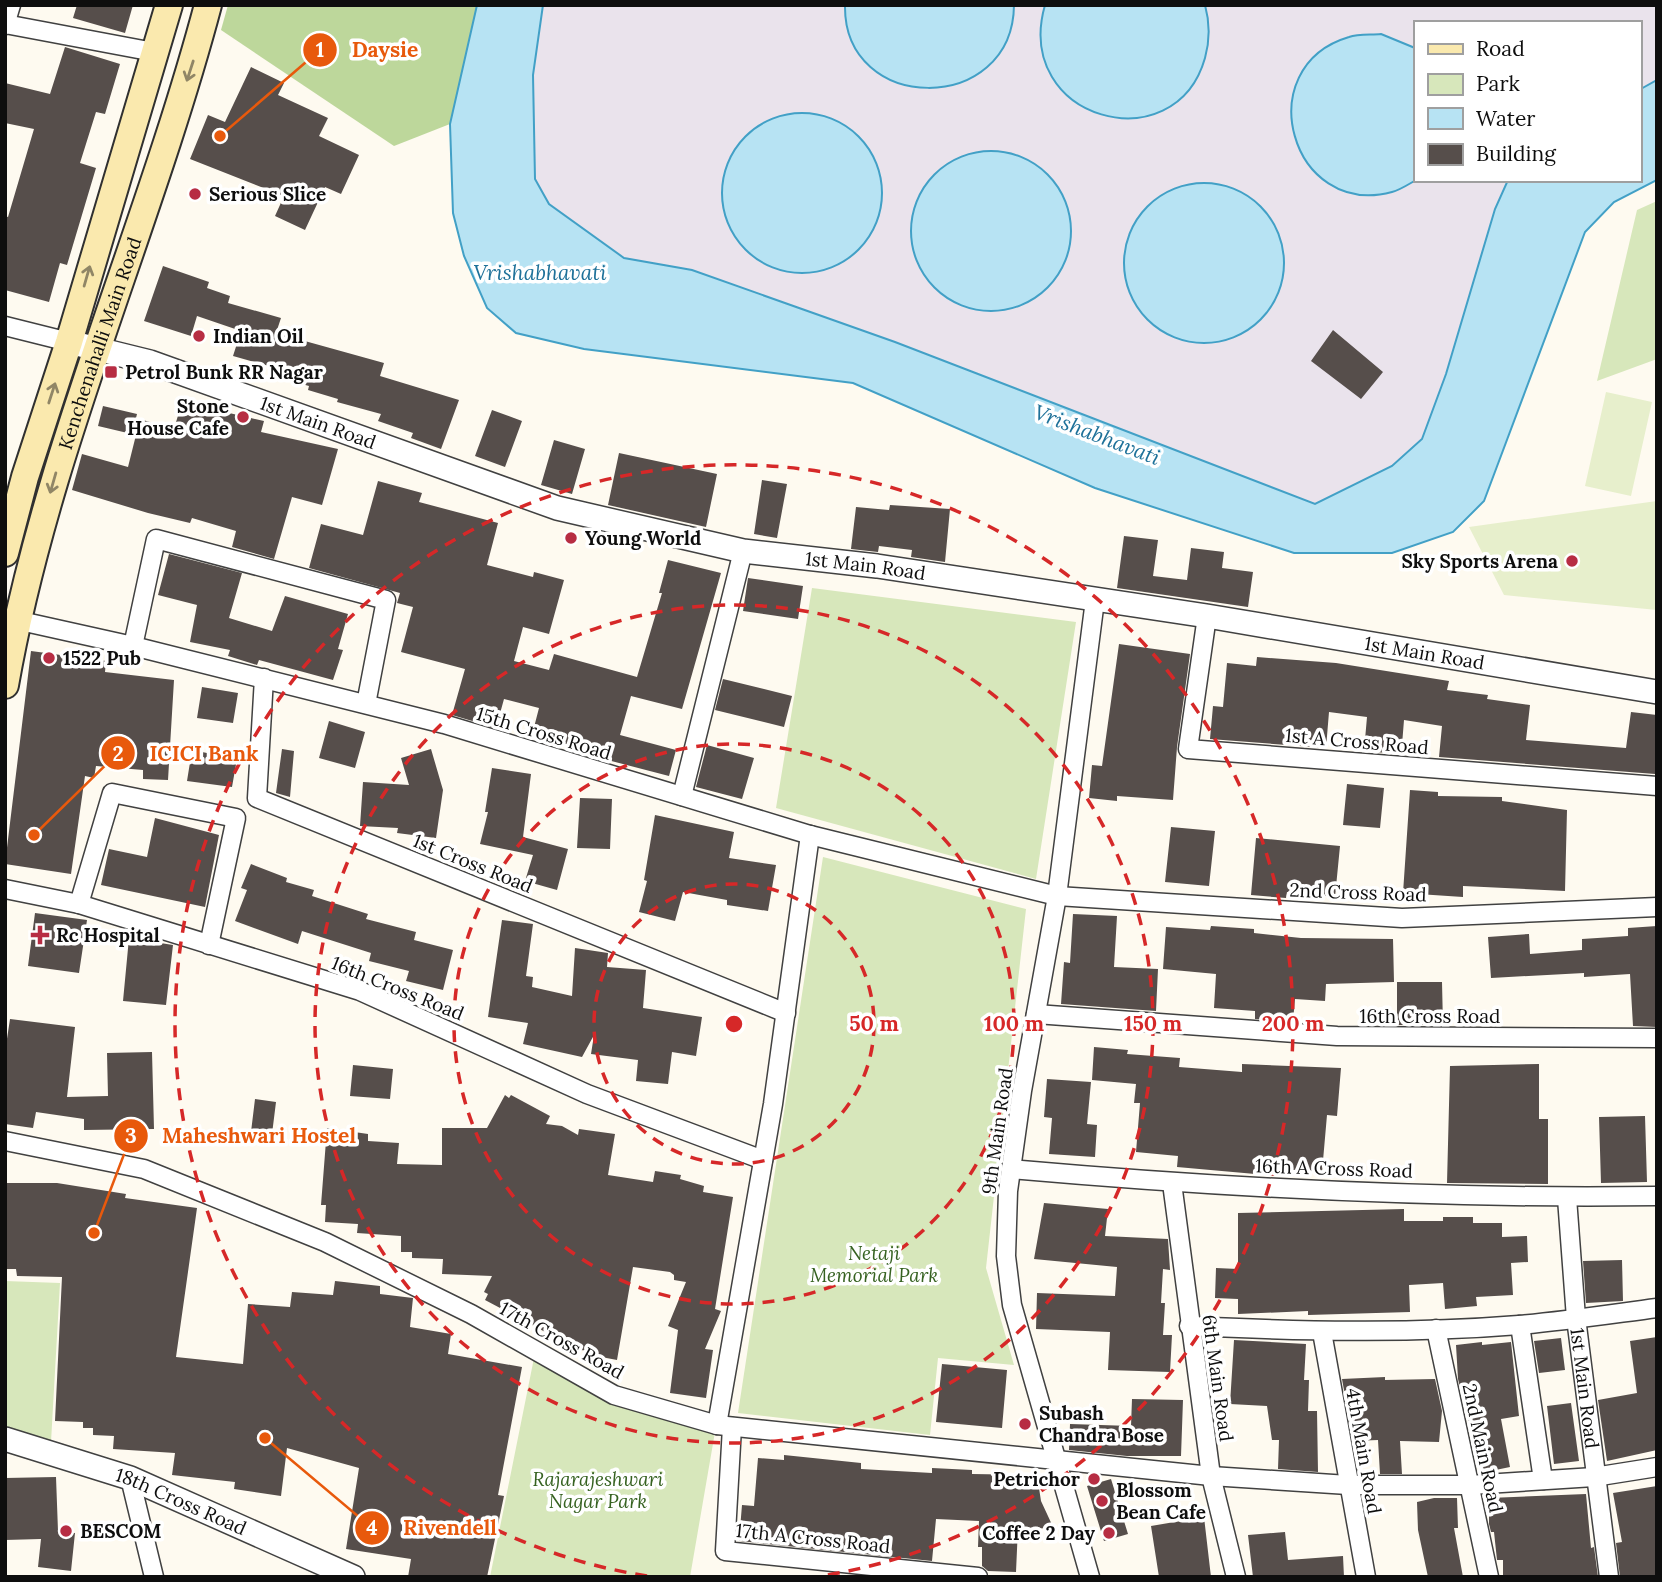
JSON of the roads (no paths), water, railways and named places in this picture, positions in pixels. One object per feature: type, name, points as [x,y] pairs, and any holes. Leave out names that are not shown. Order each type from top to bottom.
[{"type":"main road","name":"Kenchenahalli Main Road","points":[[5,553],[25,477],[69,342],[169,5]]},
{"type":"main road","name":"Kenchenahalli Main Road","points":[[5,685],[16,620],[52,484],[156,178],[208,5]]},
{"type":"street","points":[[11,5],[5,25],[154,52]]},
{"type":"street","points":[[5,326],[69,342]]},
{"type":"street","name":"1st Main Road","points":[[69,342],[149,362],[557,508],[743,551],[877,565],[1207,616],[1657,692]]},
{"type":"street","points":[[133,646],[156,539],[386,600],[366,704]]},
{"type":"street","points":[[682,796],[743,551]]},
{"type":"street","name":"9th Main Road","points":[[1090,1577],[1012,1305],[1006,1256],[1011,1170],[1057,896],[1094,600]]},
{"type":"street","name":"1st A Cross Road","points":[[1207,616],[1188,749],[1657,786]]},
{"type":"street","name":"15th Cross Road","points":[[16,620],[264,677],[444,724],[810,835],[1057,896]]},
{"type":"street","name":"1st Cross Road","points":[[264,677],[257,798],[786,1013]]},
{"type":"street","points":[[79,904],[112,793],[236,818],[209,944]]},
{"type":"street","points":[[724,1426],[810,835]]},
{"type":"street","name":"16th Cross Road","points":[[5,889],[79,904],[360,991],[586,1094],[763,1160]]},
{"type":"street","name":"2nd Cross Road","points":[[1057,896],[1402,918],[1657,907]]},
{"type":"street","name":"16th Cross Road","points":[[1036,1014],[1337,1036],[1657,1038]]},
{"type":"street","name":"17th Cross Road","points":[[5,1141],[144,1169],[325,1242],[471,1314],[614,1395],[724,1426],[1211,1476],[1348,1485],[1470,1485],[1594,1477],[1657,1467]]},
{"type":"street","name":"16th A Cross Road","points":[[1011,1170],[1172,1183],[1567,1198],[1657,1196]]},
{"type":"street","name":"6th Main Road","points":[[1172,1183],[1211,1476],[1236,1577]]},
{"type":"street","name":"1st Main Road","points":[[1567,1198],[1576,1318],[1594,1477],[1609,1577]]},
{"type":"street","points":[[1189,1326],[1322,1332],[1436,1329],[1520,1325],[1657,1308]]},
{"type":"street","points":[[1520,1325],[1543,1480]]},
{"type":"street","name":"2nd Main Road","points":[[1436,1329],[1489,1577]]},
{"type":"street","name":"4th Main Road","points":[[1322,1332],[1366,1577]]},
{"type":"street","name":"17th A Cross Road","points":[[724,1426],[724,1551],[978,1577]]},
{"type":"street","name":"18th Cross Road","points":[[5,1439],[130,1478],[353,1577]]},
{"type":"street","points":[[130,1478],[154,1577]]},
{"type":"water","name":"Vrishabhavati","points":[[477,5],[543,5],[533,75],[535,179],[549,204],[624,258],[692,270],[895,342],[1315,504],[1392,466],[1422,439],[1446,374],[1495,209],[1507,182],[1641,182],[1641,89],[1657,80],[1657,180],[1614,202],[1585,232],[1484,501],[1453,532],[1392,553],[1294,553],[1095,488],[853,383],[584,349],[516,333],[487,308],[464,256],[453,213],[450,124]]},
{"type":"water","points":[[845,5],[1014,5],[1006,41],[987,67],[960,83],[928,88],[897,83],[870,67],[852,41]]},
{"type":"water","points":[[1045,5],[1205,5],[1209,32],[1205,58],[1188,91],[1163,111],[1132,118],[1101,114],[1073,100],[1052,77],[1041,45]]},
{"type":"water","points":[[1381,34],[1414,48],[1414,181],[1392,192],[1357,194],[1328,183],[1307,163],[1295,136],[1292,106],[1299,78],[1318,53],[1349,37]]},
{"type":"water","points":[[802,113],[833,119],[859,136],[876,162],[882,193],[876,224],[859,250],[833,267],[802,273],[771,267],[745,250],[728,224],[722,193],[728,162],[745,136],[771,119]]},
{"type":"water","points":[[991,151],[1022,157],[1048,174],[1065,200],[1071,231],[1065,262],[1048,288],[1022,305],[991,311],[960,305],[934,288],[917,262],[911,231],[917,200],[934,174],[960,157]]},
{"type":"water","points":[[1204,183],[1235,189],[1261,206],[1278,232],[1284,263],[1278,294],[1261,320],[1235,337],[1204,343],[1173,337],[1147,320],[1130,294],[1124,263],[1130,232],[1147,206],[1173,189]]},
{"type":"place","name":"Daysie","points":[[220,136]]},
{"type":"place","name":"Serious Slice","points":[[195,194]]},
{"type":"place","name":"Indian Oil","points":[[199,336]]},
{"type":"place","name":"Petrol Bunk RR Nagar","points":[[111,372]]},
{"type":"place","name":"Stone House Cafe","points":[[243,417]]},
{"type":"place","name":"Young World","points":[[571,538]]},
{"type":"place","name":"Sky Sports Arena","points":[[1572,561]]},
{"type":"place","name":"1522 Pub","points":[[49,658]]},
{"type":"place","name":"ICICI Bank","points":[[34,835]]},
{"type":"place","name":"Rc Hospital","points":[[40,935]]},
{"type":"place","name":"Maheshwari Hostel","points":[[94,1233]]},
{"type":"place","name":"Subash Chandra Bose","points":[[1025,1424]]},
{"type":"place","name":"Rivendell","points":[[265,1438]]},
{"type":"place","name":"Petrichor","points":[[1094,1479]]},
{"type":"place","name":"Blossom Bean Cafe","points":[[1102,1501]]},
{"type":"place","name":"BESCOM","points":[[66,1531]]},
{"type":"place","name":"Coffee 2 Day","points":[[1109,1533]]},
{"type":"park label","name":"Netaji Memorial Park","points":[[874,1264]]},
{"type":"park label","name":"Rajarajeshwari Nagar Park","points":[[598,1490]]}]
